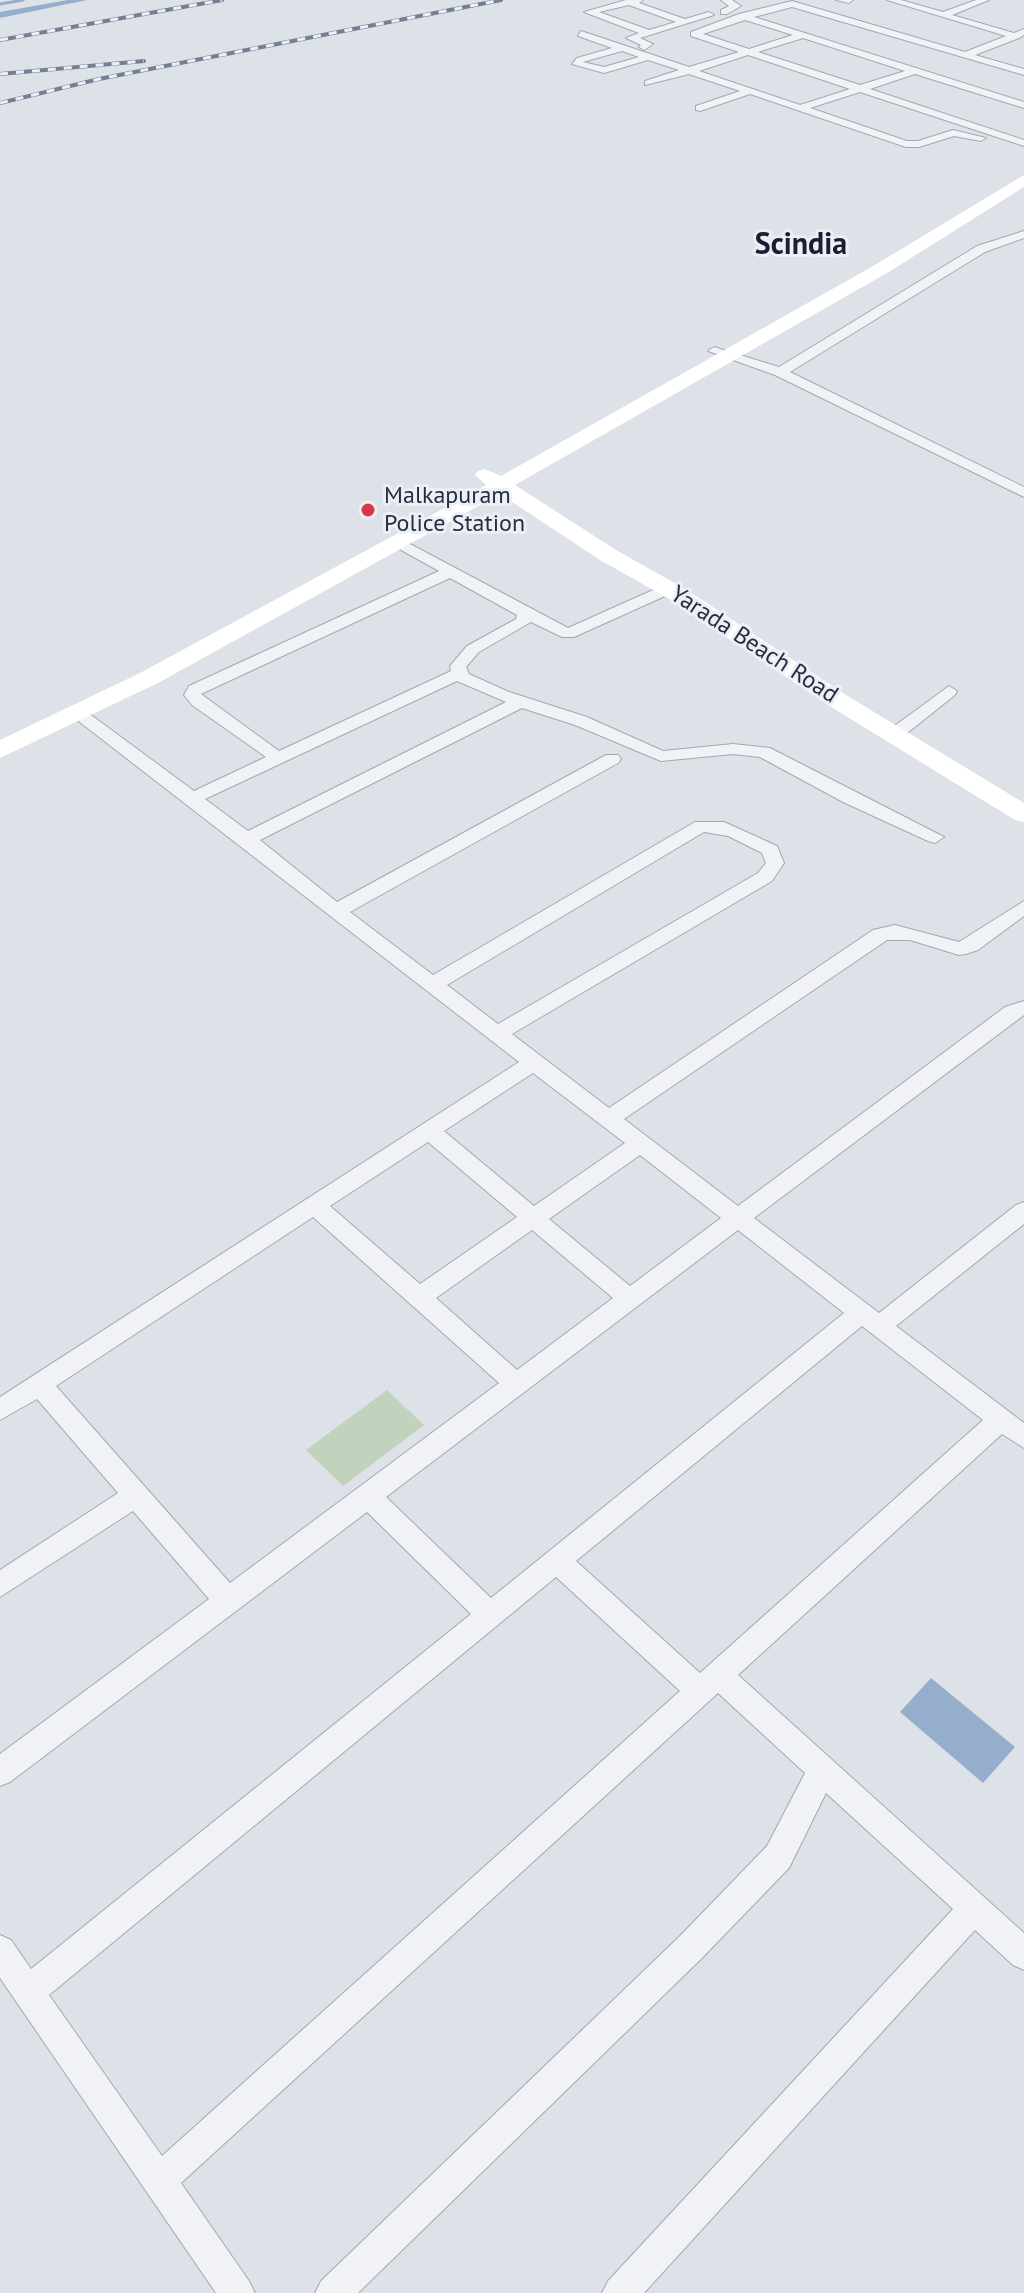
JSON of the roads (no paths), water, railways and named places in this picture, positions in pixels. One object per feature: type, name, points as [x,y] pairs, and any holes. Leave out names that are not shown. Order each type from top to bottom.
[{"type":"main road","points":[[177,639],[408,519],[493,479],[723,353],[1024,167]]},
{"type":"main road","points":[[786,316],[951,228],[1024,180]]},
{"type":"main road","points":[[0,750],[149,678],[397,542],[493,479]]},
{"type":"main road","name":"Yarada Beach Road","points":[[493,479],[763,653],[1024,814]]},
{"type":"main road","points":[[0,731],[110,674]]},
{"type":"street","points":[[646,38],[736,6],[725,0]]},
{"type":"street","points":[[814,10],[845,0]]},
{"type":"street","points":[[891,0],[1020,34]]},
{"type":"street","points":[[943,15],[985,0]]},
{"type":"street","points":[[685,22],[634,1],[589,12],[646,38],[674,34],[846,92]]},
{"type":"street","points":[[1024,66],[784,4],[694,34],[1024,143]]},
{"type":"street","points":[[684,8],[708,15]]},
{"type":"street","points":[[724,12],[1024,108]]},
{"type":"street","points":[[649,83],[850,21]]},
{"type":"street","points":[[581,34],[906,144],[919,144],[959,133],[1012,148],[1024,143]]},
{"type":"street","points":[[835,54],[896,34]]},
{"type":"street","points":[[800,108],[971,54],[1020,34]]},
{"type":"street","points":[[646,38],[646,46],[580,60],[577,64],[604,70],[682,52]]},
{"type":"street","points":[[694,48],[706,44]]},
{"type":"street","points":[[971,54],[1024,72]]},
{"type":"street","points":[[795,68],[808,63]]},
{"type":"street","points":[[700,108],[750,91]]},
{"type":"street","points":[[1009,117],[1024,108]]},
{"type":"street","points":[[980,128],[995,122]]},
{"type":"street","points":[[780,372],[981,249],[1024,234]]},
{"type":"street","points":[[723,353],[780,372],[1024,493]]},
{"type":"street","points":[[397,542],[558,631],[577,632],[668,589]]},
{"type":"street","points":[[278,758],[198,701],[192,695],[195,690],[452,571]]},
{"type":"street","points":[[458,674],[458,666],[473,649],[524,621],[525,613]]},
{"type":"street","points":[[193,798],[458,674],[520,702],[581,721],[661,756],[733,749],[764,752],[849,798],[935,837]]},
{"type":"street","points":[[895,734],[949,691]]},
{"type":"street","points":[[247,839],[520,702]]},
{"type":"street","points":[[77,713],[247,839],[336,911],[1024,1437]]},
{"type":"street","points":[[336,911],[612,759]]},
{"type":"street","points":[[433,984],[681,835],[701,826],[718,826],[770,850],[775,863],[765,877],[498,1033]]},
{"type":"street","points":[[610,1118],[880,935],[895,931],[912,934],[959,949],[971,945],[1024,907]]},
{"type":"street","points":[[0,1772],[1012,1012],[1024,1008]]},
{"type":"street","points":[[0,1410],[536,1061]]},
{"type":"street","points":[[429,1131],[630,1299]]},
{"type":"street","points":[[418,1298],[640,1144]]},
{"type":"street","points":[[314,1205],[517,1384]]},
{"type":"street","points":[[28,1992],[557,1561],[870,1320],[1024,1211]]},
{"type":"street","points":[[39,1384],[228,1601]]},
{"type":"street","points":[[158,2182],[1000,1420]]},
{"type":"street","points":[[0,1585],[136,1495]]},
{"type":"street","points":[[368,1496],[490,1615]]},
{"type":"street","points":[[557,1561],[822,1770],[1024,1954]]},
{"type":"street","points":[[333,2293],[691,1947],[778,1857],[822,1770]]},
{"type":"street","points":[[620,2293],[975,1908]]},
{"type":"street","points":[[0,1951],[237,2293]]},
{"type":"water","points":[[931,1678],[1015,1747],[983,1783],[900,1712]]},
{"type":"waterway","points":[[0,4],[23,0]]},
{"type":"waterway","points":[[0,15],[83,0]]},
{"type":"railway","points":[[0,40],[222,0]]},
{"type":"railway","points":[[0,103],[99,79],[501,0]]},
{"type":"railway","points":[[0,74],[144,61]]},
{"type":"place","name":"Malkapuram Police Station","points":[[368,510]]},
{"type":"district","name":"Scindia","points":[[801,245]]}]
